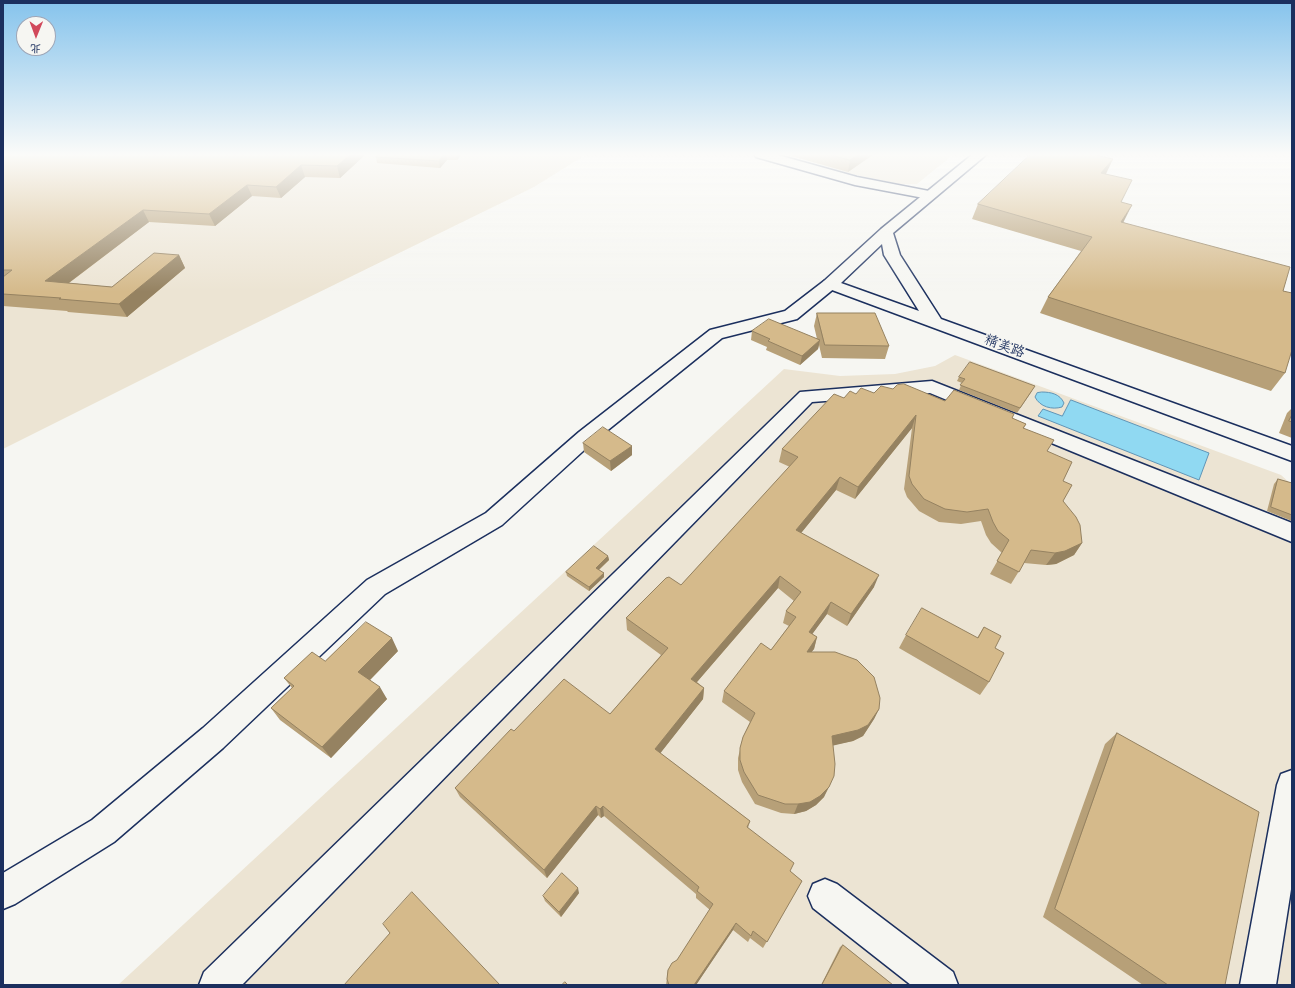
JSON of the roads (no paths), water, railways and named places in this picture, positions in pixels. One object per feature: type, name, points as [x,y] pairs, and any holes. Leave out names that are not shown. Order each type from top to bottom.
[{"type":"street","points":[[3,892],[103,831],[213,738],[376,587],[494,519],[586,437],[716,334],[791,314],[830,284],[923,200]]},
{"type":"street","points":[[886,232],[892,254],[935,323]]},
{"type":"street","name":"精美路","points":[[830,284],[1292,454]]},
{"type":"street","points":[[218,985],[807,396],[932,387],[1292,533]]},
{"type":"street","points":[[1258,985],[1292,785]]},
{"type":"street","points":[[825,896],[940,985]]},
{"type":"water","points":[[1037,393],[1052,393],[1060,397],[1064,403],[1062,407],[1050,408],[1040,403],[1035,397]]},
{"type":"water","points":[[1071,400],[1209,453],[1199,480],[1038,416],[1043,409],[1062,416]]}]
